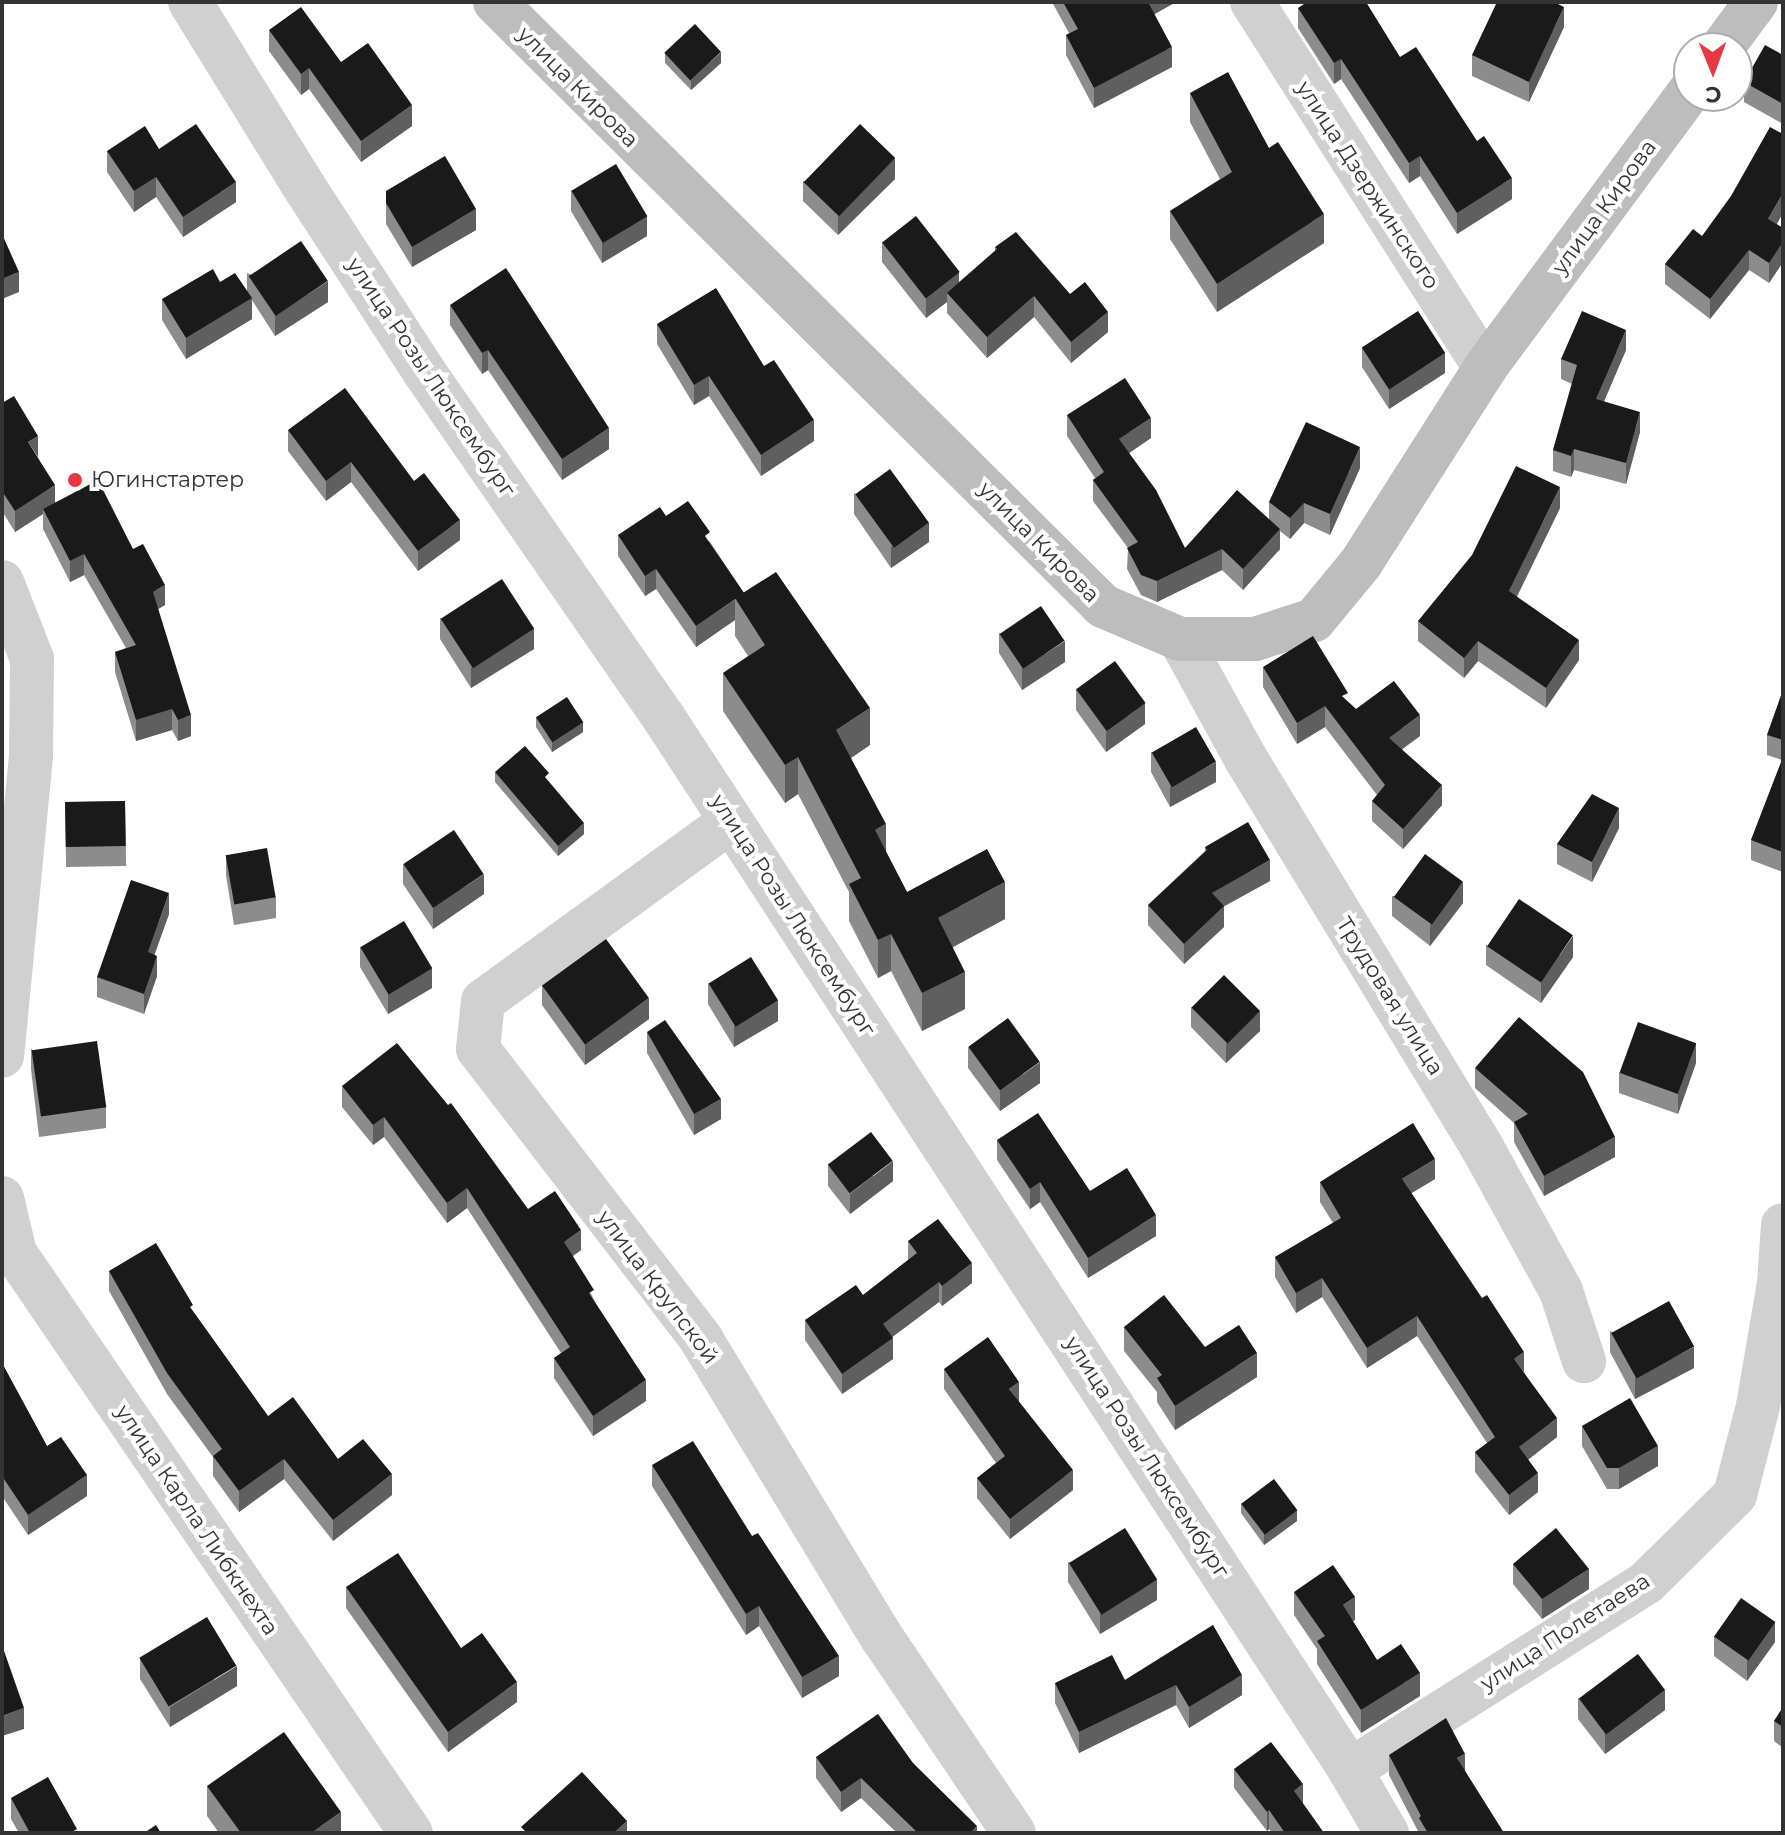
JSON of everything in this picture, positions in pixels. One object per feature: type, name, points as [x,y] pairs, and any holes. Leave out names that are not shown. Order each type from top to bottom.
[{"type":"main road","name":"улица Кирова","points":[[495,2],[1103,606],[1180,639],[1255,639],[1314,620],[1361,563],[1485,368],[1674,112]]},
{"type":"main road","points":[[1734,32],[1756,2]]},
{"type":"street","name":"улица Розы Люксембург","points":[[190,2],[301,182],[425,373],[731,821],[1350,1770],[1387,1833]]},
{"type":"street","name":"улица Дзержинского","points":[[1252,2],[1485,368]]},
{"type":"street","points":[[2,582],[32,659],[31,756],[2,1056]]},
{"type":"street","name":"Трудовая улица","points":[[1180,639],[1262,786],[1483,1149],[1561,1291],[1584,1361]]},
{"type":"street","name":"улица Крупской","points":[[731,821],[483,1001],[478,1049],[701,1339],[883,1639],[1014,1833]]},
{"type":"street","name":"улица Карла Либкнехта","points":[[2,1198],[15,1253],[411,1833]]},
{"type":"street","name":"улица Полетаева","points":[[1350,1770],[1646,1583],[1735,1495],[1758,1406],[1779,1283],[1783,1225]]},
{"type":"building","points":[[1063,2],[1148,2],[1172,47],[1094,88],[1066,35],[1078,29]]},
{"type":"building","points":[[1307,2],[1366,2],[1400,57],[1416,47],[1477,141],[1484,136],[1512,178],[1457,213],[1420,156],[1409,163],[1341,59],[1334,63],[1298,8]]},
{"type":"building","points":[[1497,2],[1554,2],[1564,7],[1529,82],[1472,55]]},
{"type":"building","points":[[301,7],[341,62],[368,43],[412,105],[361,141],[309,68],[301,74],[269,30]]},
{"type":"building","points":[[695,24],[721,52],[690,80],[664,53]]},
{"type":"building","points":[[1765,45],[1783,55],[1783,104],[1753,87],[1753,66]]},
{"type":"building","points":[[1228,72],[1269,148],[1278,142],[1324,214],[1217,284],[1170,211],[1232,172],[1190,93]]},
{"type":"building","points":[[196,124],[236,182],[183,217],[156,177],[134,191],[107,151],[145,126],[159,149]]},
{"type":"building","points":[[860,124],[895,158],[839,216],[804,182]]},
{"type":"building","points":[[1770,127],[1783,134],[1783,193],[1768,219],[1783,228],[1783,242],[1769,263],[1749,250],[1710,299],[1665,264],[1693,229],[1702,236],[1731,196]]},
{"type":"building","points":[[445,156],[476,209],[412,247],[386,203],[386,191]]},
{"type":"building","points":[[616,164],[647,216],[603,243],[571,191]]},
{"type":"building","points":[[916,216],[960,272],[926,298],[882,242]]},
{"type":"building","points":[[1016,232],[1070,294],[1085,282],[1108,312],[1071,342],[1034,296],[987,337],[947,293],[997,249],[995,247]]},
{"type":"building","points":[[2,234],[19,272],[2,279]]},
{"type":"building","points":[[301,241],[328,281],[276,316],[249,276]]},
{"type":"building","points":[[506,268],[609,428],[562,459],[488,350],[482,353],[450,305]]},
{"type":"building","points":[[213,269],[220,282],[235,273],[252,298],[186,338],[162,299]]},
{"type":"building","points":[[716,288],[764,366],[774,360],[814,420],[761,455],[709,376],[694,385],[657,324]]},
{"type":"building","points":[[1418,311],[1445,353],[1389,389],[1362,347]]},
{"type":"building","points":[[1582,311],[1626,330],[1596,399],[1640,412],[1626,463],[1574,449],[1571,456],[1553,450],[1577,365],[1561,359]]},
{"type":"building","points":[[1125,378],[1151,418],[1119,439],[1156,490],[1185,548],[1237,490],[1280,529],[1243,569],[1222,549],[1157,581],[1141,575],[1127,548],[1138,542],[1093,480],[1104,472],[1067,415]]},
{"type":"building","points":[[345,388],[414,481],[424,473],[460,520],[418,551],[351,462],[326,481],[288,430]]},
{"type":"building","points":[[14,396],[38,436],[28,442],[55,485],[15,511],[2,491],[2,403]]},
{"type":"building","points":[[1306,422],[1360,447],[1330,514],[1304,503],[1290,518],[1269,502]]},
{"type":"building","points":[[1516,466],[1560,487],[1509,591],[1579,640],[1546,688],[1478,641],[1464,658],[1418,621],[1472,555]]},
{"type":"building","points":[[890,469],[929,522],[894,548],[855,494]]},
{"type":"building","points":[[98,480],[133,549],[143,544],[165,585],[153,592],[191,715],[178,720],[172,709],[136,720],[115,652],[136,645],[84,554],[70,561],[43,509]]},
{"type":"building","points":[[688,501],[710,532],[705,536],[744,593],[696,626],[656,569],[645,576],[618,535],[660,507],[666,516]]},
{"type":"building","points":[[776,572],[870,708],[836,730],[886,824],[875,830],[907,892],[987,849],[1005,882],[938,918],[965,972],[922,993],[891,934],[878,940],[849,884],[861,878],[798,757],[785,765],[723,673],[765,645],[735,598]]},
{"type":"building","points":[[502,579],[534,628],[473,668],[441,619]]},
{"type":"building","points":[[1041,606],[1064,641],[1023,669],[1000,634]]},
{"type":"building","points":[[1313,636],[1348,693],[1342,696],[1356,709],[1394,681],[1420,715],[1389,738],[1442,785],[1403,829],[1372,801],[1385,785],[1325,706],[1297,723],[1263,667]]},
{"type":"building","points":[[1115,661],[1146,703],[1107,731],[1076,689]]},
{"type":"building","points":[[1783,690],[1783,740],[1767,735]]},
{"type":"building","points":[[567,697],[583,722],[552,742],[536,717]]},
{"type":"building","points":[[1196,727],[1216,762],[1172,787],[1152,753]]},
{"type":"building","points":[[525,746],[549,773],[545,777],[584,823],[558,846],[495,772]]},
{"type":"building","points":[[1783,757],[1783,852],[1751,840]]},
{"type":"building","points":[[1592,794],[1619,808],[1592,862],[1557,844]]},
{"type":"building","points":[[125,801],[126,846],[66,847],[65,802]]},
{"type":"building","points":[[1248,822],[1270,860],[1212,893],[1224,906],[1184,944],[1148,905],[1207,850],[1205,847]]},
{"type":"building","points":[[454,830],[484,874],[433,908],[403,864]]},
{"type":"building","points":[[267,848],[276,897],[234,905],[226,855]]},
{"type":"building","points":[[1425,854],[1463,882],[1432,925],[1394,897]]},
{"type":"building","points":[[131,880],[169,893],[148,952],[157,956],[144,994],[97,977]]},
{"type":"building","points":[[1519,899],[1573,935],[1541,983],[1487,946]]},
{"type":"building","points":[[404,921],[432,968],[389,994],[360,947]]},
{"type":"building","points":[[606,939],[649,998],[585,1044],[542,985]]},
{"type":"building","points":[[751,957],[778,1000],[736,1027],[709,983]]},
{"type":"building","points":[[1224,975],[1260,1011],[1228,1044],[1191,1008]]},
{"type":"building","points":[[1519,1017],[1583,1072],[1615,1137],[1544,1176],[1514,1122],[1528,1114],[1475,1068]]},
{"type":"building","points":[[1008,1018],[1040,1062],[1000,1090],[968,1047]]},
{"type":"building","points":[[665,1020],[721,1099],[694,1114],[647,1032]]},
{"type":"building","points":[[1638,1022],[1696,1043],[1678,1094],[1620,1073]]},
{"type":"building","points":[[97,1041],[106,1107],[41,1117],[32,1050]]},
{"type":"building","points":[[397,1043],[448,1105],[451,1103],[528,1209],[555,1191],[581,1230],[564,1242],[594,1290],[589,1293],[646,1380],[593,1416],[554,1358],[570,1347],[467,1188],[447,1203],[384,1117],[373,1125],[342,1086]]},
{"type":"building","points":[[1038,1113],[1090,1191],[1127,1168],[1156,1215],[1088,1258],[1040,1182],[1030,1189],[997,1140]]},
{"type":"building","points":[[1413,1123],[1435,1159],[1402,1179],[1482,1298],[1487,1295],[1524,1352],[1514,1359],[1557,1418],[1519,1447],[1538,1473],[1509,1495],[1475,1452],[1495,1437],[1417,1316],[1367,1348],[1322,1278],[1296,1293],[1275,1257],[1341,1218],[1320,1182]]},
{"type":"building","points":[[871,1132],[893,1161],[850,1193],[828,1164]]},
{"type":"building","points":[[938,1219],[972,1263],[942,1286],[939,1282],[883,1324],[893,1338],[842,1374],[805,1320],[856,1285],[863,1295],[917,1253],[908,1241]]},
{"type":"building","points":[[156,1243],[193,1305],[190,1307],[268,1416],[293,1397],[338,1459],[363,1439],[392,1474],[333,1520],[284,1459],[239,1491],[213,1456],[222,1449],[167,1373],[109,1271]]},
{"type":"building","points":[[1164,1295],[1205,1347],[1239,1325],[1257,1353],[1175,1406],[1157,1378],[1162,1375],[1124,1327]]},
{"type":"building","points":[[1669,1301],[1694,1346],[1636,1378],[1611,1333]]},
{"type":"building","points":[[988,1337],[1019,1382],[1009,1389],[1073,1470],[1010,1519],[977,1478],[1005,1456],[944,1369]]},
{"type":"building","points":[[2,1363],[47,1446],[61,1437],[87,1475],[28,1515],[2,1476]]},
{"type":"building","points":[[1630,1398],[1658,1446],[1619,1468],[1607,1468],[1582,1426]]},
{"type":"building","points":[[693,1441],[752,1536],[758,1533],[839,1656],[802,1677],[759,1606],[746,1614],[652,1465]]},
{"type":"building","points":[[1274,1479],[1297,1510],[1265,1535],[1241,1504]]},
{"type":"building","points":[[1125,1528],[1157,1580],[1101,1615],[1069,1563]]},
{"type":"building","points":[[1556,1528],[1589,1569],[1542,1599],[1513,1564]]},
{"type":"building","points":[[398,1553],[461,1648],[482,1633],[517,1682],[448,1732],[346,1587]]},
{"type":"building","points":[[1333,1565],[1355,1597],[1343,1605],[1377,1660],[1401,1644],[1420,1673],[1361,1710],[1317,1641],[1325,1636],[1294,1592]]},
{"type":"building","points":[[1741,1598],[1775,1622],[1748,1661],[1714,1637]]},
{"type":"building","points":[[207,1617],[236,1666],[169,1707],[139,1658]]},
{"type":"building","points":[[1213,1625],[1242,1675],[1189,1707],[1176,1685],[1079,1732],[1055,1683],[1112,1655],[1125,1680]]},
{"type":"building","points":[[2,1648],[24,1708],[2,1716]]},
{"type":"building","points":[[1638,1654],[1665,1690],[1606,1734],[1579,1699]]},
{"type":"building","points":[[1783,1707],[1783,1727],[1774,1721]]},
{"type":"building","points":[[878,1714],[913,1763],[977,1826],[970,1833],[918,1833],[861,1778],[841,1792],[816,1757]]},
{"type":"building","points":[[1446,1718],[1465,1754],[1457,1758],[1504,1833],[1428,1833],[1419,1818],[1421,1816],[1389,1755]]},
{"type":"building","points":[[284,1732],[341,1812],[311,1833],[241,1833],[207,1786]]},
{"type":"building","points":[[1271,1742],[1303,1784],[1294,1791],[1324,1833],[1285,1833],[1234,1769]]},
{"type":"building","points":[[582,1772],[627,1821],[614,1833],[527,1833],[521,1827]]},
{"type":"building","points":[[48,1777],[77,1829],[70,1833],[30,1833],[11,1798]]},
{"type":"building","points":[[156,1825],[161,1833],[144,1833]]},
{"type":"place","name":"Югинстартер","points":[[75,480]]}]
